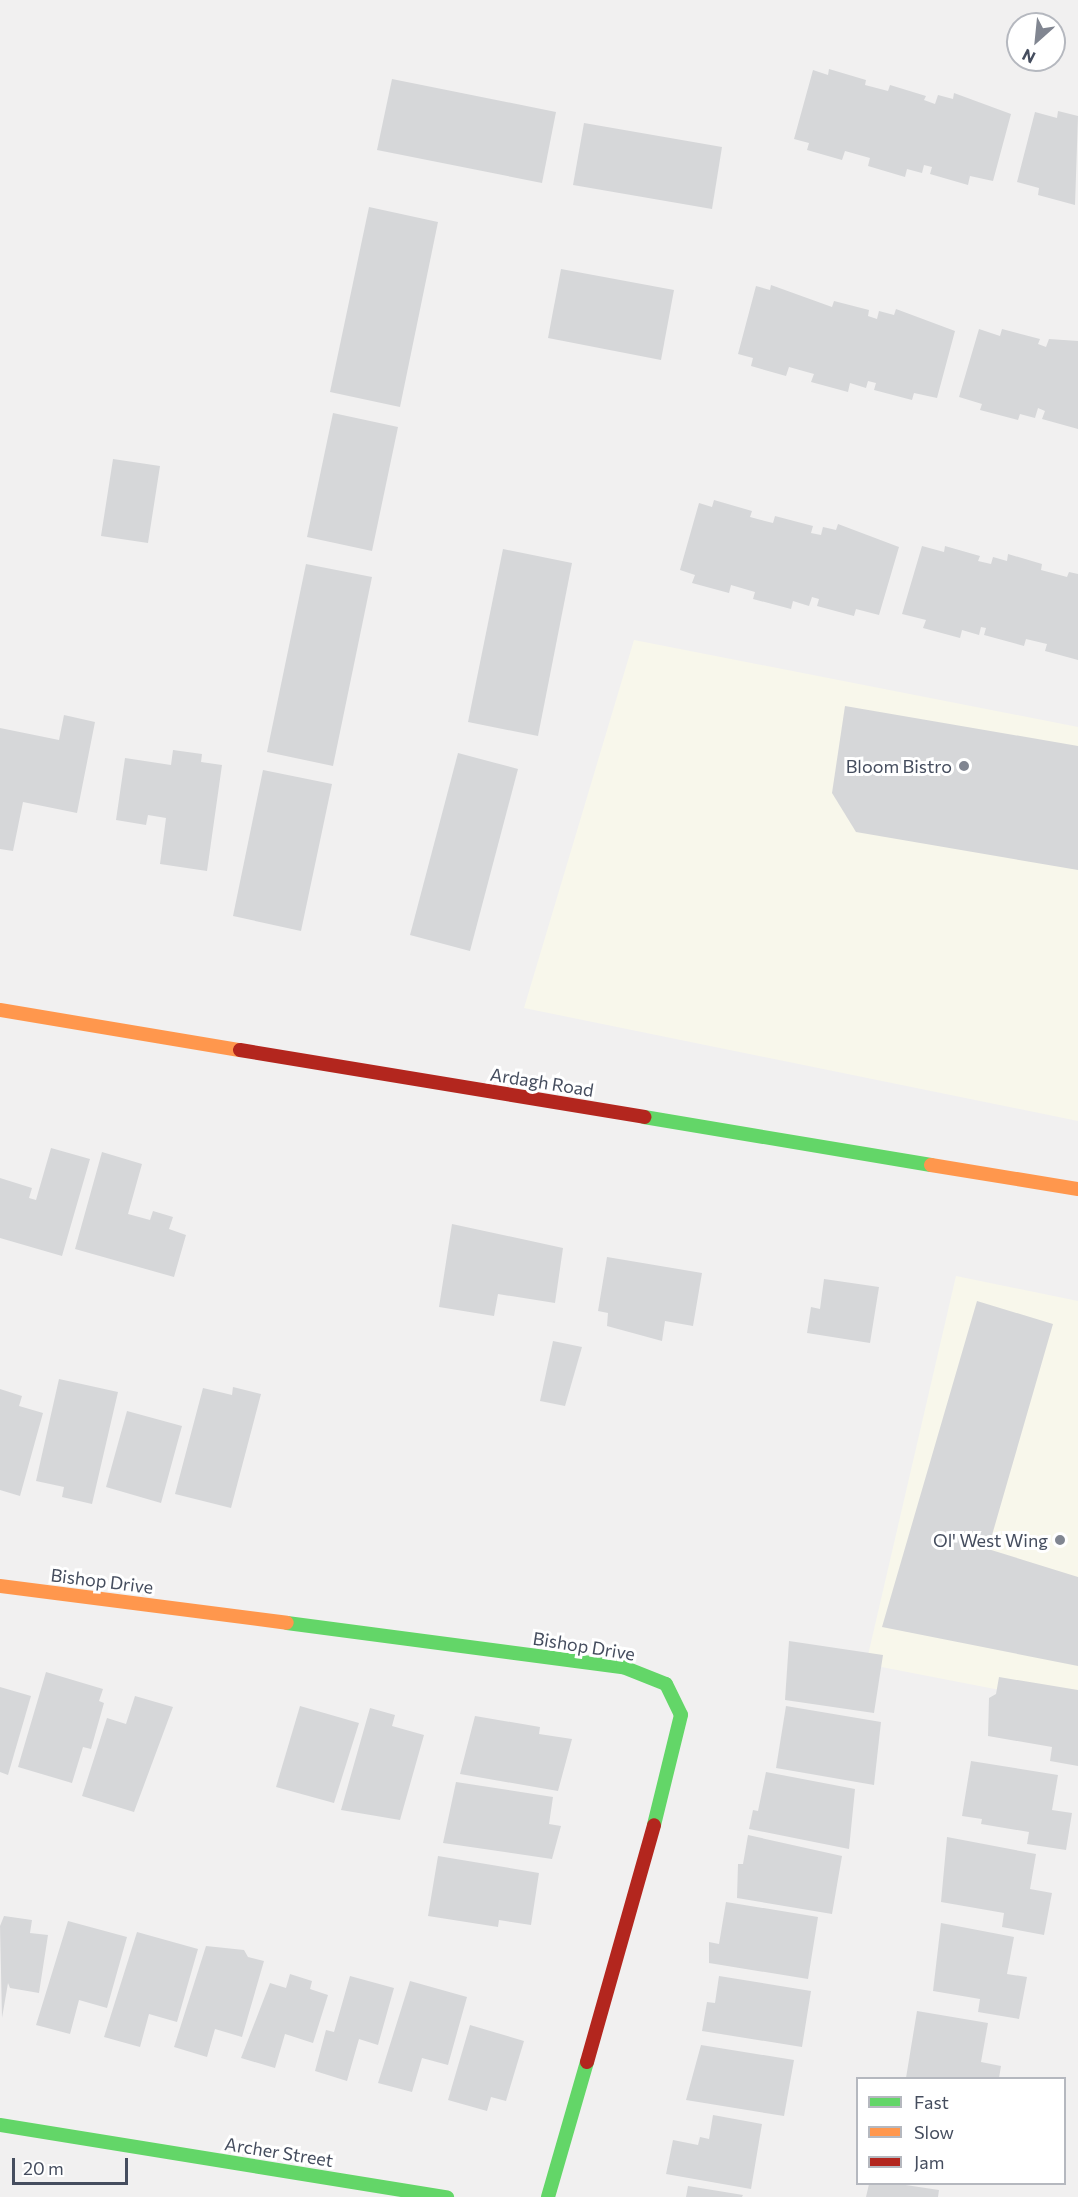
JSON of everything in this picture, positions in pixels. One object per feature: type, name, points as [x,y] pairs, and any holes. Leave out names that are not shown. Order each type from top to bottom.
[{"type":"street","name":"Ardagh Road","points":[[0,1010],[1078,1189]]},
{"type":"street","name":"Bishop Drive","points":[[0,1586],[623,1667],[666,1684],[681,1715],[674,1754],[548,2197]]},
{"type":"street","name":"Archer Street","points":[[0,2125],[447,2197]]},
{"type":"shaded area","points":[[634,640],[1078,727],[1078,1121],[524,1008]]},
{"type":"shaded area","points":[[956,1276],[1078,1301],[1078,1705],[866,1664]]},
{"type":"building","points":[[829,69],[866,80],[865,85],[888,91],[890,85],[926,96],[924,100],[935,104],[938,95],[953,99],[954,93],[1011,114],[993,181],[970,176],[968,185],[930,174],[932,167],[924,165],[922,173],[907,169],[905,177],[868,166],[870,158],[845,151],[842,160],[807,150],[809,143],[794,139],[813,70],[828,75]]},
{"type":"building","points":[[392,79],[556,112],[542,183],[377,150]]},
{"type":"building","points":[[1058,111],[1078,116],[1075,205],[1038,195],[1039,188],[1017,182],[1035,112],[1057,118]]},
{"type":"building","points":[[584,123],[722,147],[712,209],[573,185]]},
{"type":"building","points":[[369,207],[438,222],[400,407],[330,392]]},
{"type":"building","points":[[561,269],[674,290],[661,360],[548,338]]},
{"type":"building","points":[[771,285],[832,307],[834,301],[869,310],[868,316],[877,319],[879,311],[894,315],[896,309],[955,331],[937,398],[914,393],[912,400],[874,390],[876,383],[868,381],[866,388],[850,383],[848,392],[811,382],[814,374],[789,367],[786,376],[751,366],[753,358],[738,354],[756,286],[770,290]]},
{"type":"building","points":[[979,329],[1000,336],[1002,329],[1040,339],[1038,344],[1046,347],[1049,339],[1078,341],[1078,429],[1042,419],[1045,411],[1038,408],[1035,418],[1020,414],[1018,420],[980,410],[982,404],[959,397]]},
{"type":"building","points":[[333,413],[398,427],[372,551],[307,537]]},
{"type":"building","points":[[113,459],[160,466],[148,543],[101,536]]},
{"type":"building","points":[[714,500],[752,511],[750,517],[773,523],[775,516],[813,526],[811,533],[821,535],[823,527],[836,530],[838,524],[899,547],[879,615],[856,609],[854,616],[817,606],[819,599],[812,597],[809,606],[793,601],[791,609],[753,599],[755,592],[731,585],[729,593],[692,583],[695,575],[680,570],[699,503],[712,507]]},
{"type":"building","points":[[922,546],[944,552],[945,546],[980,556],[978,561],[991,564],[993,557],[1007,561],[1008,554],[1042,564],[1041,570],[1067,577],[1069,572],[1078,574],[1078,660],[1045,651],[1047,644],[1026,639],[1024,646],[984,635],[986,628],[981,627],[979,635],[962,630],[960,638],[923,628],[926,620],[902,614]]},
{"type":"building","points":[[503,549],[572,563],[538,736],[468,722]]},
{"type":"building","points":[[306,564],[372,577],[333,766],[267,752]]},
{"type":"building","points":[[845,706],[1078,746],[1078,870],[856,832],[832,793]]},
{"type":"building","points":[[64,715],[95,722],[77,813],[23,802],[13,851],[0,849],[0,728],[59,740]]},
{"type":"building","points":[[173,750],[202,754],[201,762],[222,765],[207,871],[160,864],[166,818],[148,815],[146,825],[116,820],[125,758],[171,765]]},
{"type":"building","points":[[458,753],[518,769],[470,951],[410,935]]},
{"type":"building","points":[[263,770],[332,784],[301,931],[233,916]]},
{"type":"building","points":[[51,1148],[90,1159],[62,1256],[0,1238],[0,1178],[32,1188],[29,1198],[36,1200]]},
{"type":"building","points":[[102,1152],[142,1164],[128,1214],[150,1220],[153,1211],[173,1217],[169,1229],[186,1235],[174,1277],[75,1249]]},
{"type":"building","points":[[452,1224],[563,1248],[555,1303],[498,1294],[494,1316],[439,1307]]},
{"type":"building","points":[[607,1257],[702,1273],[693,1326],[665,1321],[662,1341],[607,1326],[608,1313],[598,1311]]},
{"type":"building","points":[[824,1279],[879,1287],[870,1343],[807,1333],[811,1307],[820,1309]]},
{"type":"building","points":[[977,1301],[1053,1324],[988,1549],[1078,1577],[1078,1666],[882,1627]]},
{"type":"building","points":[[553,1341],[582,1347],[565,1406],[540,1401]]},
{"type":"building","points":[[59,1379],[118,1392],[92,1504],[62,1497],[64,1487],[36,1481]]},
{"type":"building","points":[[233,1387],[261,1394],[231,1508],[175,1494],[203,1388],[232,1395]]},
{"type":"building","points":[[0,1389],[22,1396],[19,1406],[43,1413],[20,1496],[0,1490]]},
{"type":"building","points":[[127,1411],[182,1426],[161,1503],[106,1487]]},
{"type":"building","points":[[789,1641],[883,1655],[874,1713],[785,1700]]},
{"type":"building","points":[[46,1672],[103,1689],[99,1701],[104,1703],[91,1749],[83,1747],[72,1783],[18,1767]]},
{"type":"building","points":[[999,1677],[1078,1690],[1078,1766],[1050,1761],[1052,1747],[988,1736],[989,1698],[996,1694]]},
{"type":"building","points":[[0,1687],[31,1696],[8,1775],[0,1772]]},
{"type":"building","points":[[135,1696],[173,1707],[134,1812],[82,1796],[107,1718],[126,1724]]},
{"type":"building","points":[[300,1706],[359,1723],[334,1803],[276,1787]]},
{"type":"building","points":[[786,1706],[881,1722],[874,1785],[776,1768]]},
{"type":"building","points":[[370,1708],[395,1715],[392,1726],[424,1735],[400,1820],[341,1810]]},
{"type":"building","points":[[475,1716],[540,1727],[539,1734],[572,1739],[558,1791],[460,1774]]},
{"type":"building","points":[[971,1761],[1058,1775],[1052,1810],[1072,1813],[1066,1850],[1027,1844],[1029,1832],[981,1824],[982,1819],[962,1816]]},
{"type":"building","points":[[766,1772],[855,1789],[849,1849],[749,1829],[753,1810],[758,1811]]},
{"type":"building","points":[[456,1782],[553,1797],[549,1824],[561,1826],[552,1859],[443,1843]]},
{"type":"building","points":[[748,1835],[842,1856],[832,1914],[737,1898],[738,1864],[743,1864]]},
{"type":"building","points":[[947,1837],[1036,1854],[1030,1889],[1052,1893],[1044,1935],[1002,1927],[1004,1913],[941,1902]]},
{"type":"building","points":[[438,1856],[539,1873],[531,1925],[499,1920],[498,1927],[428,1916]]},
{"type":"building","points":[[726,1902],[818,1917],[808,1979],[709,1963],[709,1942],[719,1944]]},
{"type":"building","points":[[4,1916],[32,1920],[30,1933],[48,1935],[39,1993],[10,1988],[8,1983],[2,2018],[0,1926]]},
{"type":"building","points":[[68,1921],[127,1937],[107,2008],[79,2000],[70,2034],[36,2025]]},
{"type":"building","points":[[941,1923],[1014,1937],[1007,1974],[1027,1977],[1019,2019],[978,2012],[980,1999],[933,1991]]},
{"type":"building","points":[[137,1932],[198,1949],[177,2022],[149,2014],[140,2047],[104,2037]]},
{"type":"building","points":[[206,1946],[244,1950],[248,1957],[264,1961],[242,2037],[215,2029],[207,2057],[174,2047]]},
{"type":"building","points":[[290,1974],[312,1981],[310,1989],[328,1995],[313,2043],[285,2034],[275,2068],[241,2058],[270,1983],[286,1988]]},
{"type":"building","points":[[350,1976],[394,1988],[378,2045],[359,2039],[347,2081],[315,2071],[326,2030],[334,2032]]},
{"type":"building","points":[[719,1976],[811,1991],[802,2047],[702,2031],[707,2002],[715,2003]]},
{"type":"building","points":[[410,1981],[467,1997],[448,2065],[422,2058],[412,2092],[378,2083]]},
{"type":"building","points":[[917,2011],[988,2023],[981,2062],[1001,2066],[999,2077],[906,2077]]},
{"type":"building","points":[[470,2025],[524,2041],[506,2101],[491,2097],[487,2111],[448,2100]]},
{"type":"building","points":[[701,2045],[794,2060],[784,2116],[686,2100]]},
{"type":"building","points":[[713,2115],[762,2124],[751,2189],[666,2174],[673,2140],[698,2145],[700,2137],[709,2139]]},
{"type":"building","points":[[869,2185],[906,2185],[939,2190],[938,2197],[866,2197]]},
{"type":"building","points":[[688,2186],[743,2195],[742,2197],[686,2197]]},
{"type":"traffic: fast","points":[[644,1117],[931,1165]]},
{"type":"traffic: fast","points":[[287,1623],[623,1667],[666,1684],[681,1715],[654,1825]]},
{"type":"traffic: fast","points":[[548,2197],[587,2062]]},
{"type":"traffic: fast","points":[[0,2125],[447,2197]]},
{"type":"traffic: slow","points":[[0,1010],[240,1050]]},
{"type":"traffic: slow","points":[[931,1165],[1078,1189]]},
{"type":"traffic: slow","points":[[0,1586],[287,1623]]},
{"type":"traffic: jam","points":[[240,1050],[644,1117]]},
{"type":"traffic: jam","points":[[587,2062],[654,1825]]},
{"type":"place","name":"Bloom Bistro","points":[[964,766]]},
{"type":"place","name":"Ol' West Wing","points":[[1060,1540]]}]
